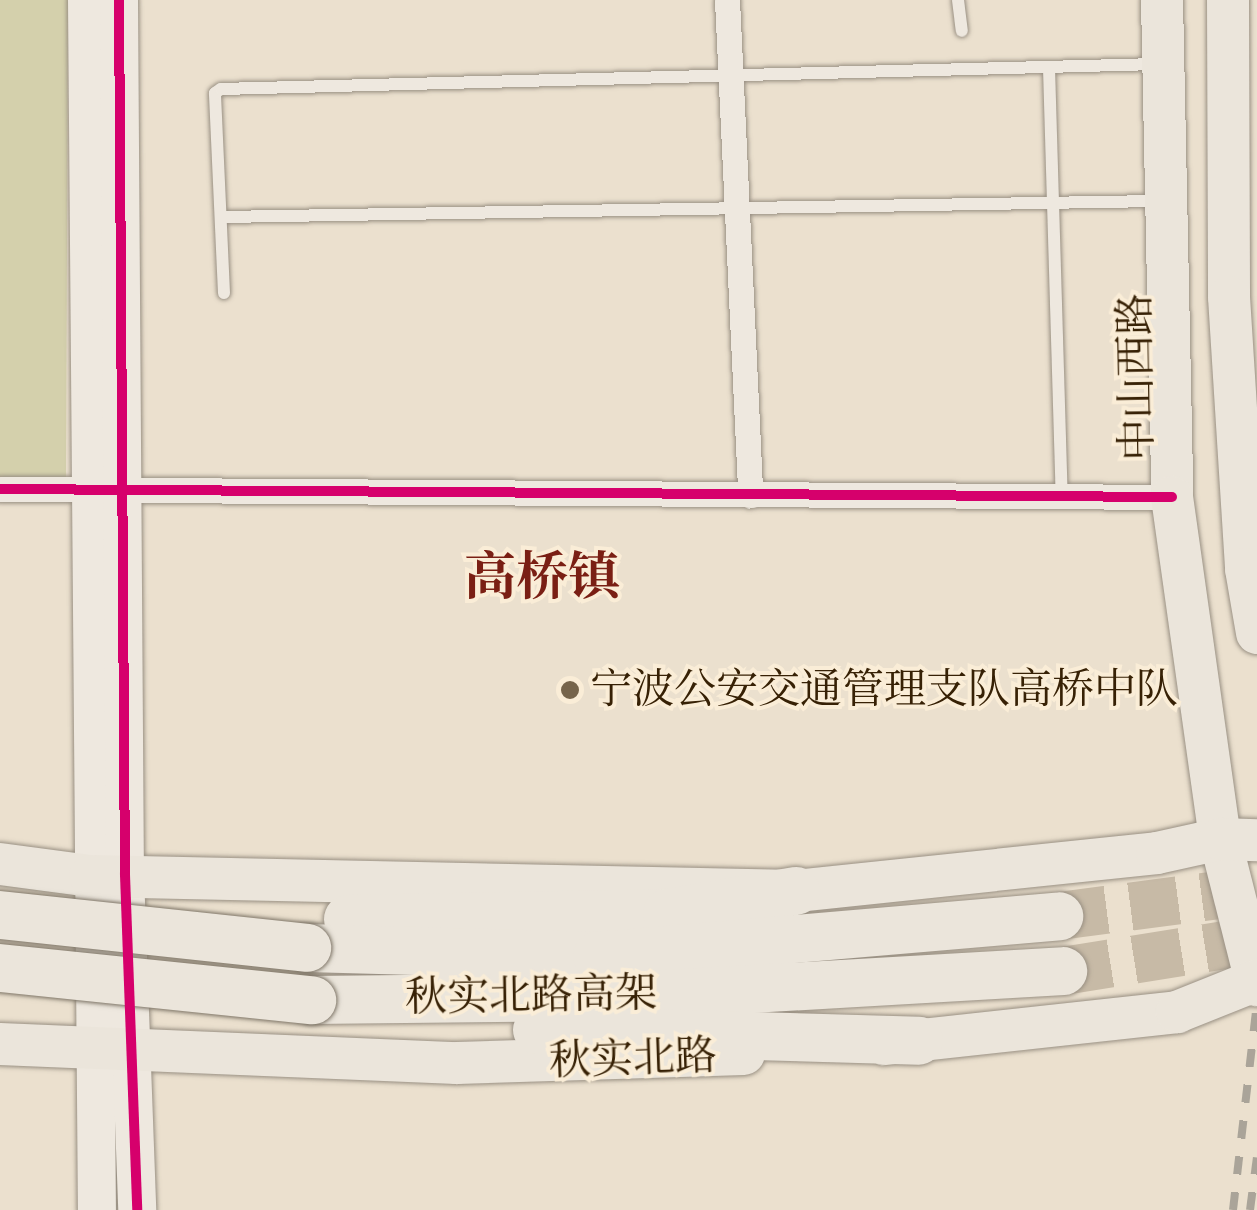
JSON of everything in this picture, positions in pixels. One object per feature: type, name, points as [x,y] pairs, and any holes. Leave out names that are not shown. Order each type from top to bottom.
[{"type":"highway","points":[[176,936],[314,920],[667,913],[796,891]]},
{"type":"highway","name":"秋实北路高架","points":[[0,914],[307,948],[597,956],[1059,916]]},
{"type":"highway","name":"秋实北路高架","points":[[0,968],[312,1000],[614,998],[1063,971]]},
{"type":"highway","points":[[180,986],[317,1026],[919,1041]]},
{"type":"main road","name":"中山西路","points":[[1162,0],[1172,497],[1239,839],[1257,982]]},
{"type":"main road","points":[[1228,0],[1229,298],[1246,569],[1257,634]]},
{"type":"main road","points":[[0,864],[108,876],[796,891],[1156,853],[1239,839]]},
{"type":"main road","name":"秋实北路","points":[[0,1044],[115,1053],[621,1062],[919,1041],[1177,1012],[1257,982]]},
{"type":"street","points":[[87,0],[111,490]]},
{"type":"street","points":[[119,0],[108,876],[115,1053],[136,1210]]},
{"type":"street","points":[[727,0],[750,494]]},
{"type":"street","points":[[0,490],[1172,497]]},
{"type":"street","points":[[98,1210],[115,1053]]},
{"type":"lane","points":[[958,0],[962,30]]},
{"type":"lane","points":[[224,294],[215,93],[220,89],[1164,64]]},
{"type":"lane","points":[[1049,68],[1062,497]]},
{"type":"lane","points":[[222,217],[1166,200]]},
{"type":"shaded area","points":[[0,0],[68,0],[66,477],[0,478]]},
{"type":"tunnel","points":[[1059,916],[1257,890]]},
{"type":"tunnel","points":[[1063,971],[1257,940]]},
{"type":"railway","points":[[1233,1210],[1257,1001]]},
{"type":"railway","points":[[1250,1210],[1257,1157]]},
{"type":"cycle path","points":[[119,0],[125,875],[137,1210]]},
{"type":"cycle path","points":[[0,489],[1172,497]]},
{"type":"place","name":"宁波公安交通管理支队高桥中队","points":[[570,690]]},
{"type":"district","name":"高桥镇","points":[[542,578]]}]
